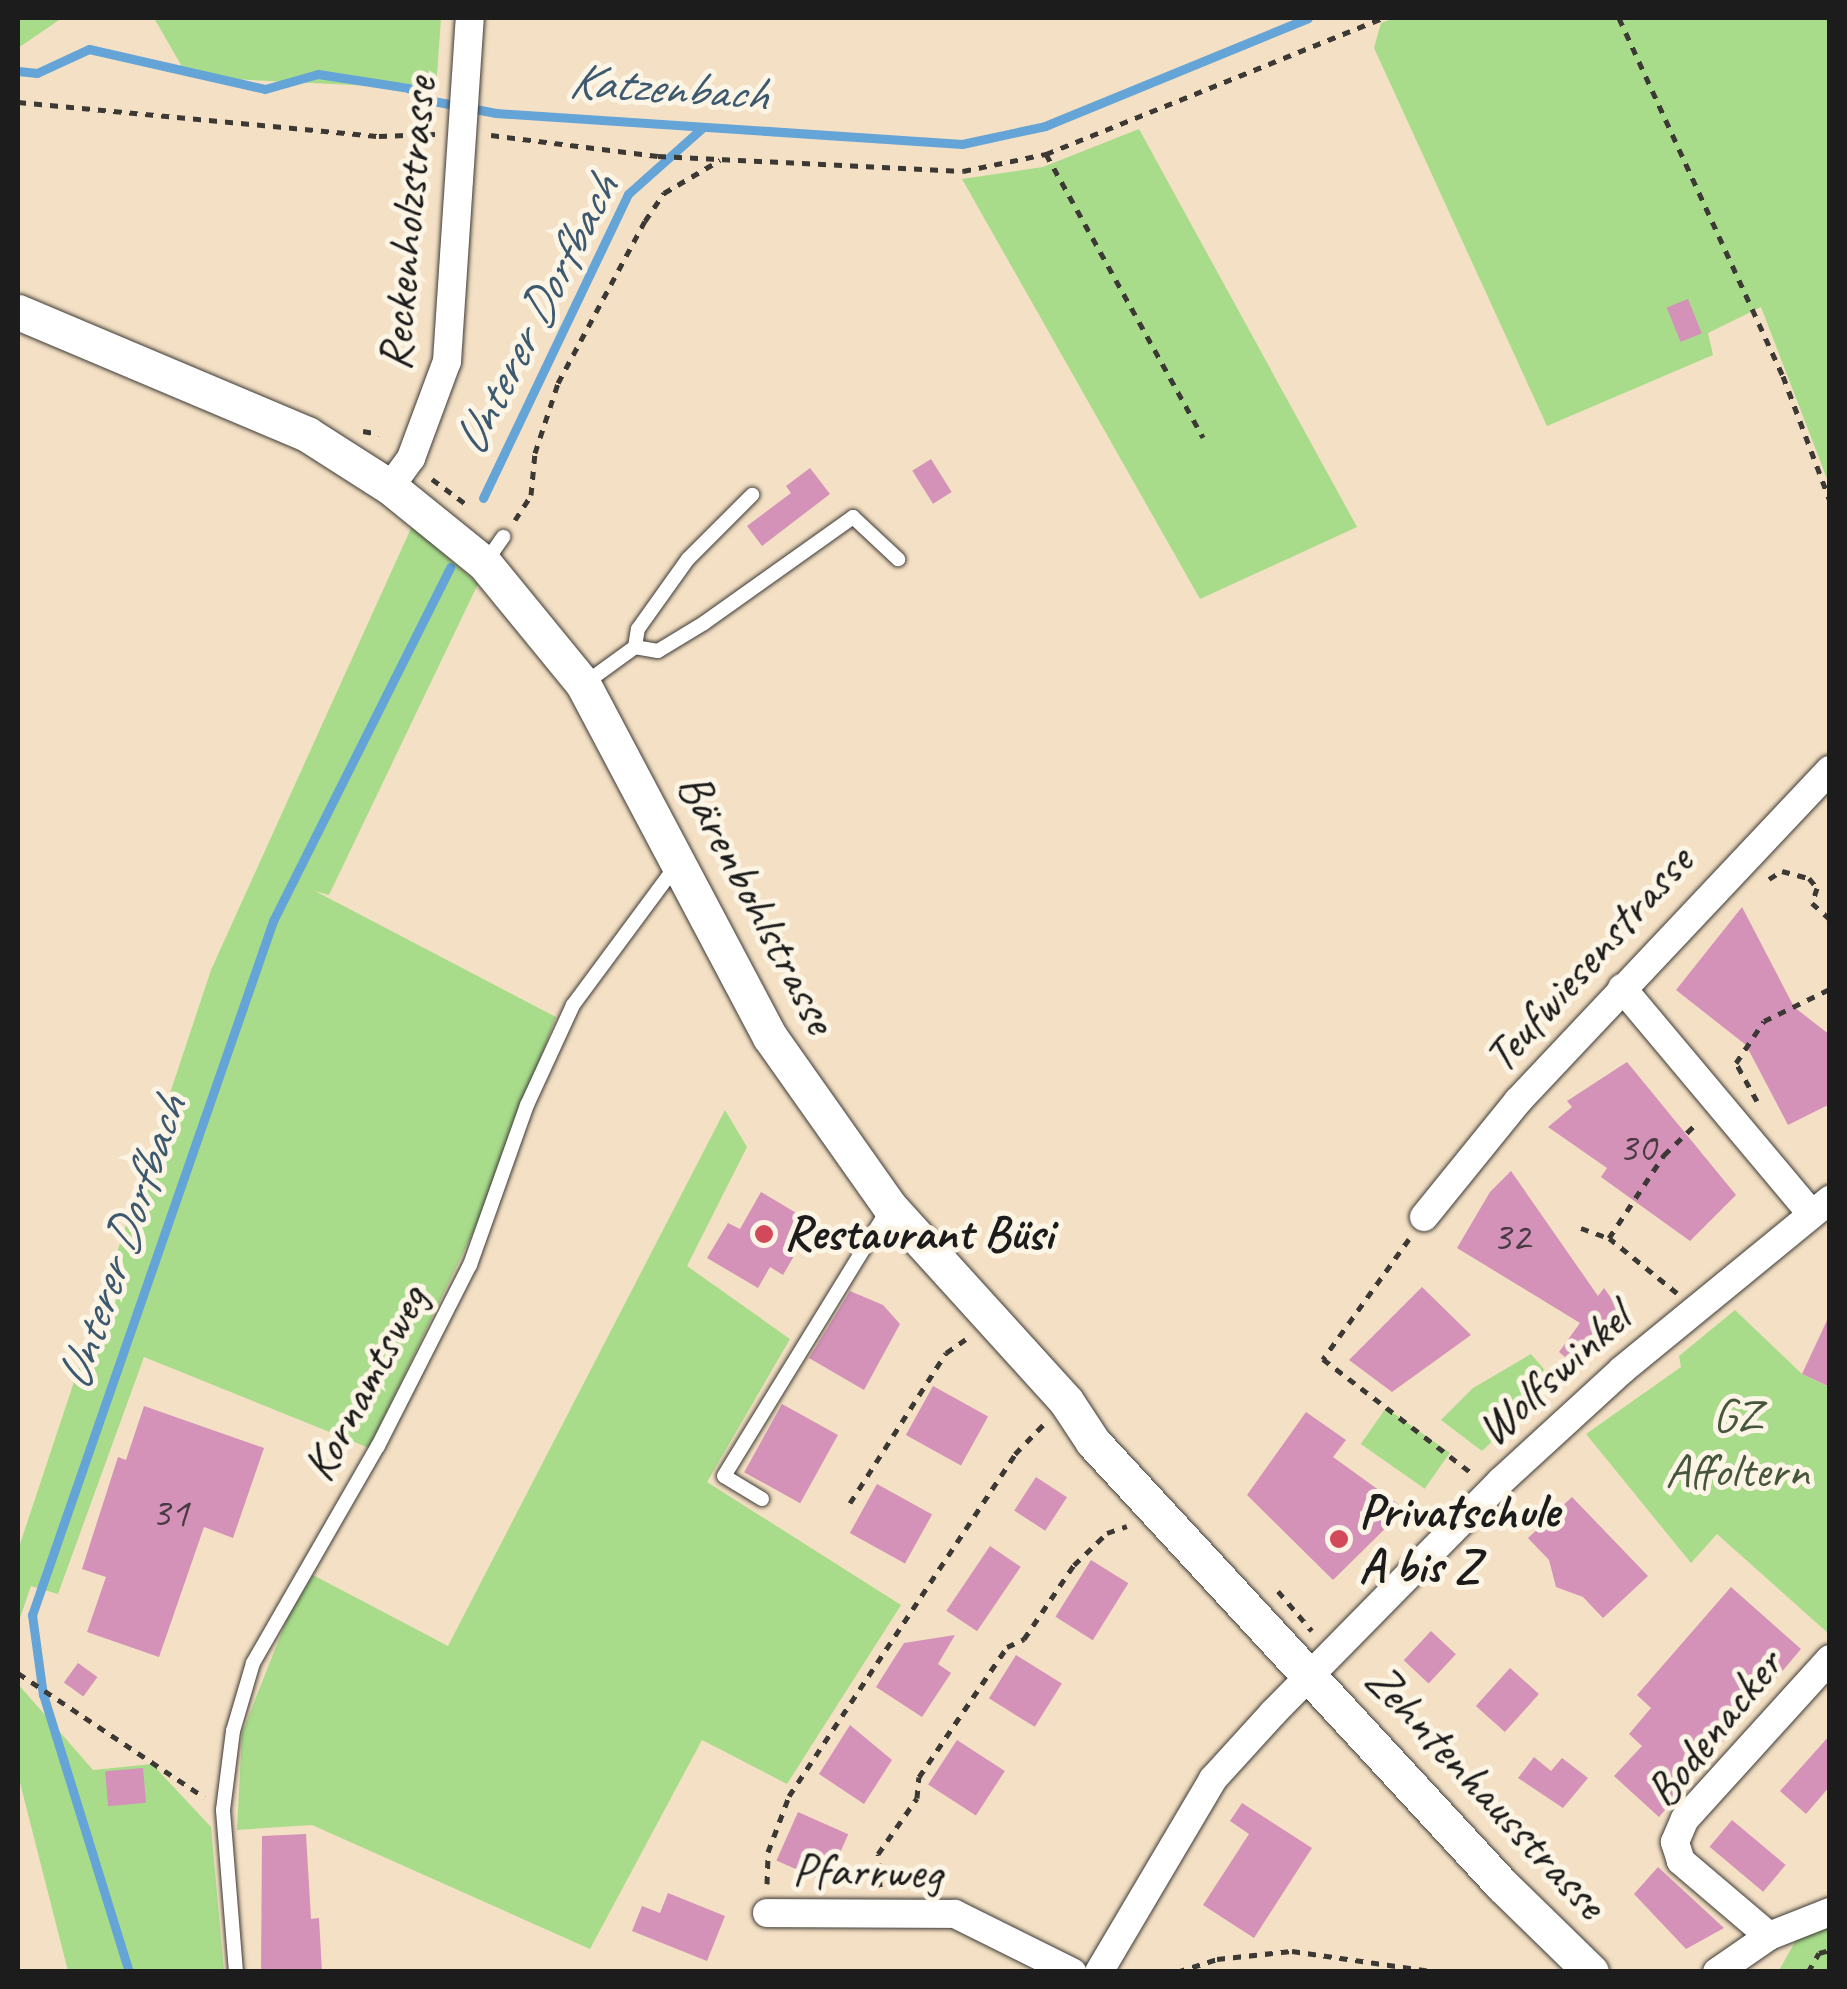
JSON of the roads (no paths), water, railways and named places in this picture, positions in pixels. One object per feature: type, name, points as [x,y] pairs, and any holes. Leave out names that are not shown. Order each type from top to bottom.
[{"type":"street","name":"Reckenholzstrasse","points":[[390,487],[417,445],[446,360],[470,18]]},
{"type":"street","name":"Bärenbohlstrasse","points":[[18,312],[230,397],[306,434],[494,550],[583,684],[779,1050],[890,1208],[1066,1401],[1093,1442],[1313,1676]]},
{"type":"street","name":"Teufwiesenstrasse","points":[[1424,1218],[1622,988],[1830,770]]},
{"type":"street","points":[[1622,988],[1715,1100],[1820,1207]]},
{"type":"street","name":"Wolfswinkel","points":[[1099,1972],[1213,1779],[1501,1482],[1694,1308],[1820,1207]]},
{"type":"street","name":"Bodenacker","points":[[1769,1936],[1681,1861],[1675,1842],[1685,1819],[1830,1659]]},
{"type":"street","name":"Zehntenhausstrasse","points":[[1313,1676],[1502,1885],[1591,1972]]},
{"type":"street","name":"Pfarrweg","points":[[766,1913],[882,1910],[955,1914],[1072,1972]]},
{"type":"street","points":[[1717,1972],[1769,1936],[1830,1912]]},
{"type":"lane","points":[[583,684],[635,646],[638,629],[688,560],[752,495]]},
{"type":"lane","points":[[635,646],[658,651],[853,516],[898,559]]},
{"type":"lane","name":"Kornamtsweg","points":[[236,1972],[223,1810],[233,1731],[253,1663],[378,1446],[470,1265],[527,1104],[574,1005],[678,862]]},
{"type":"lane","points":[[762,1500],[724,1476],[890,1208]]},
{"type":"waterway","name":"Katzenbach","points":[[18,71],[37,73],[89,49],[265,89],[318,74],[408,88],[433,101],[496,113],[962,144],[1045,126],[1308,18]]},
{"type":"waterway","name":"Unterer Dorfbach","points":[[483,498],[628,194],[702,128]]},
{"type":"waterway","name":"Unterer Dorfbach","points":[[129,1972],[43,1695],[32,1615],[273,921],[450,567]]},
{"type":"place","name":"Restaurant Büsi","points":[[764,1234]]},
{"type":"place","name":"Privatschule A bis Z","points":[[1339,1539]]},
{"type":"park label","name":"GZ Affoltern","points":[[1737,1442]]}]
